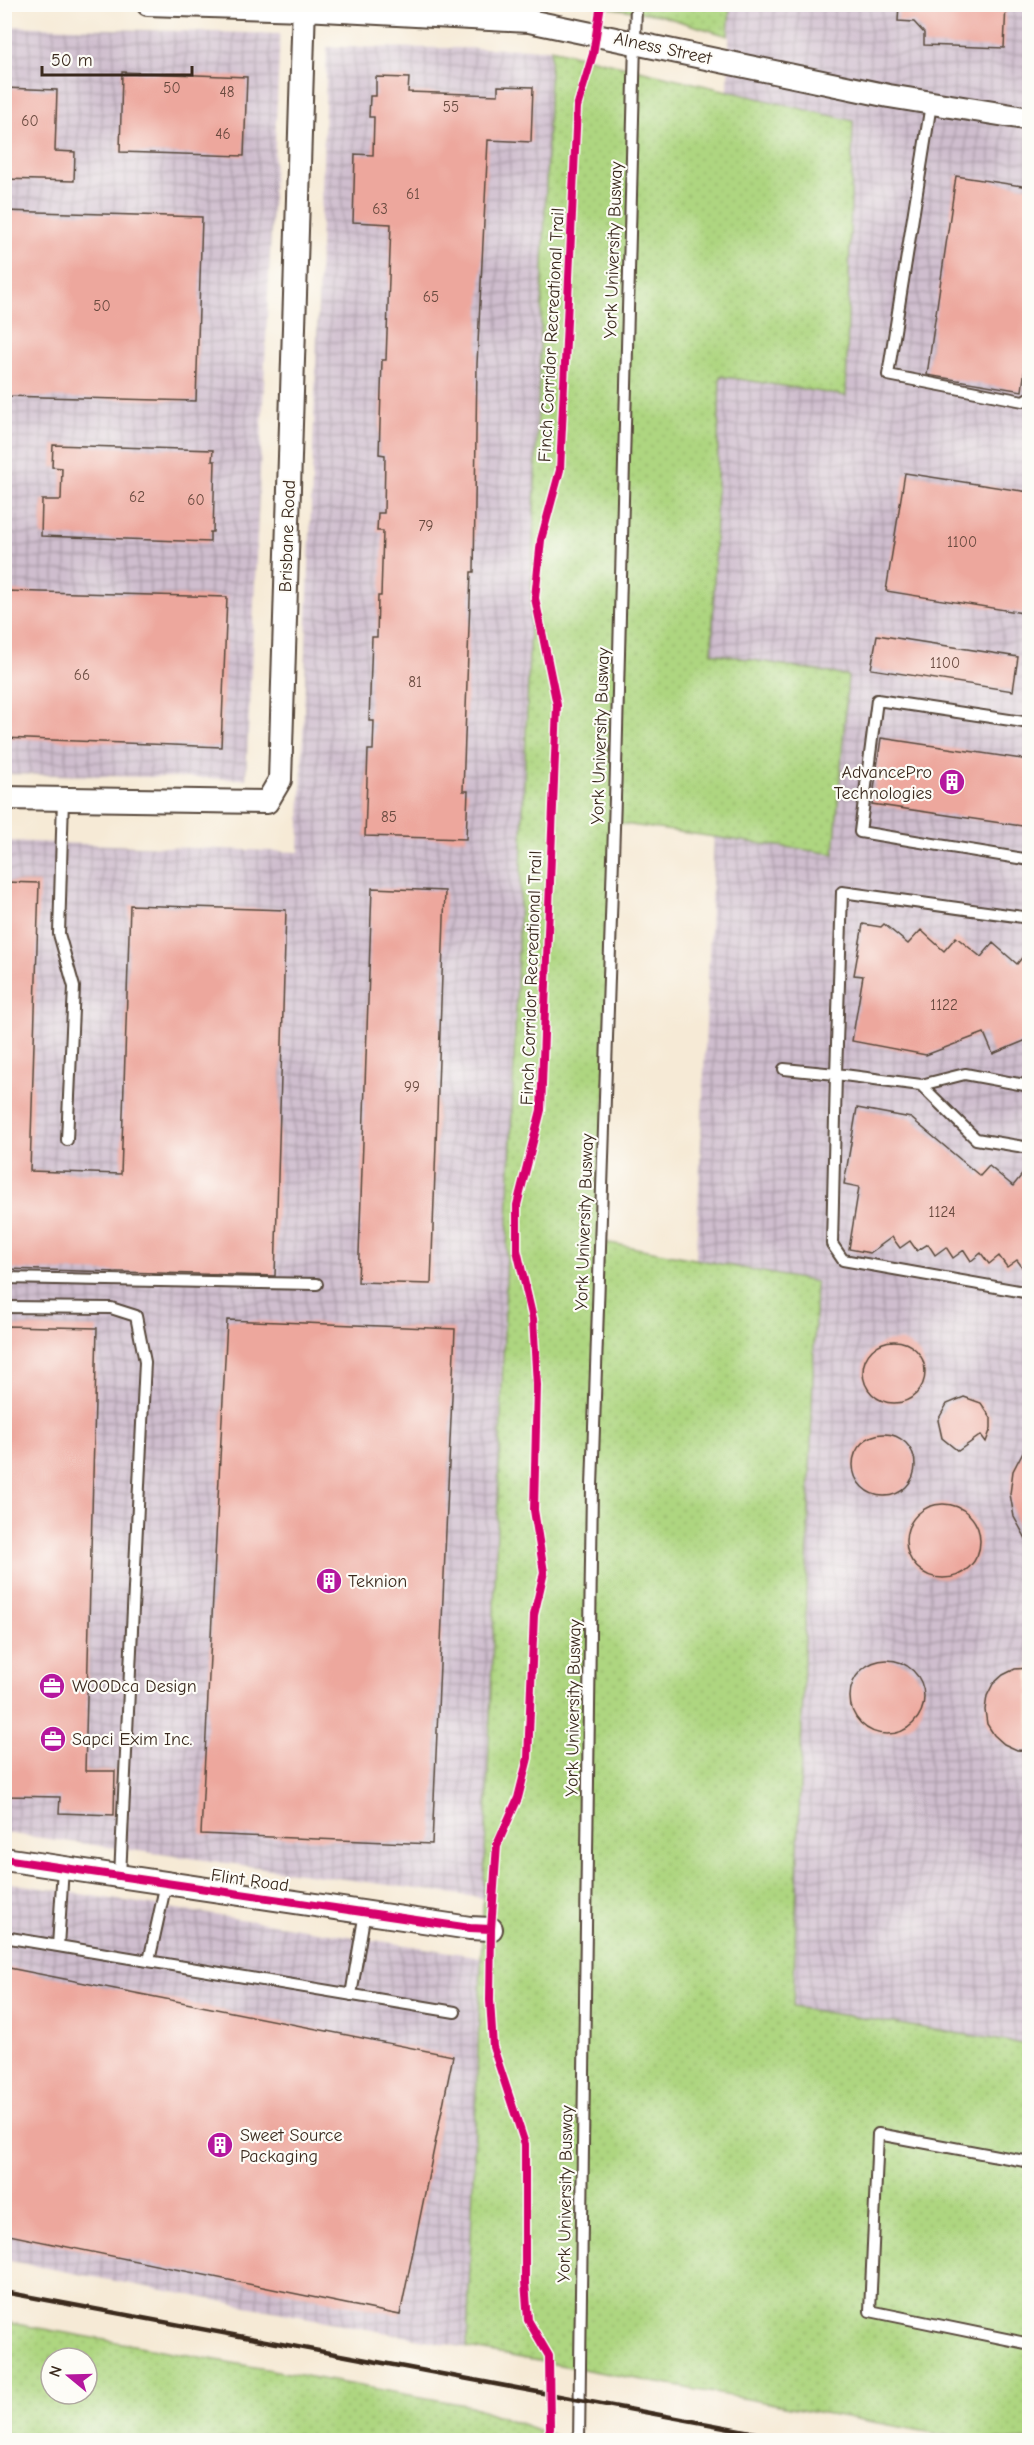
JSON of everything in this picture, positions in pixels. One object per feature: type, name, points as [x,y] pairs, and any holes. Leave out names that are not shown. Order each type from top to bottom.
[{"type":"street","name":"Alness Street","points":[[148,4],[304,7],[529,21],[931,104],[1029,119]]},
{"type":"street","name":"Brisbane Road","points":[[4,798],[267,802],[280,780],[304,7]]},
{"type":"street","name":"Flint Road","points":[[4,1859],[491,1929]]},
{"type":"lane","name":"York University Busway","points":[[579,2440],[592,1499],[636,4]]},
{"type":"lane","points":[[931,104],[888,375],[1023,401],[1029,397]]},
{"type":"lane","points":[[1029,723],[877,700],[860,832],[1029,860]]},
{"type":"lane","points":[[63,799],[58,934],[74,987],[66,1140]]},
{"type":"lane","points":[[1029,918],[842,892],[832,1244],[843,1260],[1029,1293]]},
{"type":"lane","points":[[784,1069],[921,1085],[965,1074],[1029,1086]]},
{"type":"lane","points":[[921,1085],[976,1139],[1029,1148]]},
{"type":"lane","points":[[4,1278],[317,1284]]},
{"type":"lane","points":[[4,1307],[111,1308],[136,1316],[145,1362],[120,1876]]},
{"type":"lane","points":[[58,1946],[63,1868]]},
{"type":"lane","points":[[149,1961],[166,1883]]},
{"type":"lane","points":[[351,1995],[365,1912]]},
{"type":"lane","points":[[4,1937],[455,2012]]},
{"type":"lane","points":[[1029,2162],[878,2134],[870,2311],[1029,2344]]},
{"type":"shaded area","points":[[730,5],[1029,5],[1029,2045],[793,2007],[816,1282],[696,1260],[714,836],[834,853],[848,676],[712,653],[720,376],[846,395],[853,122],[728,91]]},
{"type":"shaded area","points":[[5,26],[280,34],[246,779],[5,774]]},
{"type":"shaded area","points":[[327,47],[551,49],[484,1898],[5,1833],[5,841],[299,852]]},
{"type":"shaded area","name":"Sweet Source Packaging","points":[[4,1882],[482,1957],[467,2348],[5,2260]]},
{"type":"green space","points":[[593,5],[730,5],[728,36],[659,15]]},
{"type":"green space","points":[[551,49],[853,121],[846,396],[720,376],[712,653],[848,676],[834,854],[617,823],[599,1241],[816,1282],[793,2007],[1029,2045],[1029,2440],[972,2440],[467,2348]]},
{"type":"green space","points":[[5,2322],[471,2406],[566,2440],[5,2440]]},
{"type":"building","points":[[899,4],[1006,4],[1004,48],[924,45],[924,33],[914,22],[898,21]]},
{"type":"building","points":[[122,72],[247,77],[244,156],[120,152]]},
{"type":"building","points":[[376,77],[409,78],[408,92],[498,95],[498,86],[533,87],[531,142],[488,140],[477,364],[474,572],[471,572],[463,791],[468,791],[466,839],[365,836],[368,750],[373,750],[374,721],[369,721],[372,637],[377,637],[378,596],[381,596],[383,531],[377,531],[378,513],[384,513],[385,455],[379,454],[382,360],[386,360],[391,224],[353,222],[355,154],[373,155],[374,117],[369,117],[370,96],[376,96]]},
{"type":"building","points":[[4,88],[57,90],[55,151],[75,152],[74,181],[4,179]]},
{"type":"building","points":[[956,176],[1029,187],[1029,337],[1022,391],[927,375]]},
{"type":"building","points":[[4,211],[202,217],[196,401],[4,396]]},
{"type":"building","points":[[53,445],[213,450],[212,461],[215,461],[213,532],[210,532],[210,542],[41,536],[42,500],[61,500],[62,468],[52,467]]},
{"type":"building","points":[[905,473],[1029,492],[1029,614],[886,591]]},
{"type":"building","points":[[4,591],[227,597],[221,747],[4,738]]},
{"type":"building","points":[[877,635],[1018,657],[1013,691],[871,669]]},
{"type":"building","name":"AdvancePro Technologies","points":[[881,738],[1029,760],[1029,827],[872,804]]},
{"type":"building","points":[[4,882],[39,883],[30,1171],[121,1174],[130,905],[286,910],[275,1276],[4,1269]]},
{"type":"building","points":[[372,888],[445,891],[431,1284],[358,1282]]},
{"type":"building","points":[[863,924],[881,927],[884,924],[908,944],[921,930],[944,951],[956,937],[981,957],[993,943],[1017,964],[1029,949],[1029,1039],[993,1054],[984,1033],[926,1055],[852,1041],[863,976],[854,975]]},
{"type":"building","points":[[857,1108],[911,1118],[980,1176],[989,1166],[1013,1186],[1029,1166],[1029,1276],[1017,1260],[1007,1267],[999,1256],[989,1264],[981,1253],[971,1261],[964,1250],[953,1258],[946,1247],[935,1255],[928,1244],[917,1251],[910,1241],[900,1248],[892,1237],[870,1253],[849,1249],[859,1187],[844,1184]]},
{"type":"building","name":"Teknion","points":[[227,1320],[455,1329],[432,1844],[201,1834]]},
{"type":"building","points":[[4,1326],[97,1328],[85,1771],[115,1771],[114,1815],[59,1813],[60,1797],[4,1796]]},
{"type":"building","points":[[894,1341],[906,1343],[916,1350],[923,1360],[925,1372],[923,1384],[916,1394],[906,1401],[894,1403],[882,1401],[872,1394],[865,1384],[863,1372],[865,1360],[872,1350],[882,1343]]},
{"type":"building","points":[[964,1397],[981,1403],[991,1418],[991,1428],[986,1442],[981,1435],[958,1451],[942,1438],[938,1420],[947,1404]]},
{"type":"building","points":[[884,1434],[896,1436],[906,1443],[913,1453],[915,1465],[913,1477],[906,1487],[896,1494],[884,1496],[872,1494],[862,1487],[855,1477],[853,1465],[855,1453],[862,1443],[872,1436]]},
{"type":"building","points":[[1029,1440],[1029,1544],[1014,1517],[1010,1494],[1013,1471]]},
{"type":"building","points":[[936,1504],[950,1504],[964,1510],[974,1520],[980,1534],[978,1555],[964,1572],[950,1578],[936,1578],[922,1572],[912,1562],[906,1548],[906,1534],[912,1520],[922,1510]]},
{"type":"building","points":[[894,1660],[914,1670],[922,1683],[924,1697],[922,1711],[914,1724],[901,1732],[880,1734],[860,1724],[852,1711],[850,1690],[860,1670],[873,1662]]},
{"type":"building","points":[[1029,1668],[1029,1751],[1017,1750],[1004,1744],[994,1735],[987,1724],[985,1710],[987,1696],[993,1684],[1003,1675],[1015,1669]]},
{"type":"building","name":"Sweet Source Packaging","points":[[4,1967],[453,2056],[400,2315],[4,2234]]},
{"type":"railway","points":[[4,2292],[794,2440]]},
{"type":"cycle path","name":"Finch Corridor Recreational Trail","points":[[546,2440],[550,2429],[549,2356],[528,2320],[525,2282],[525,2144],[493,2047],[490,2000],[491,1929],[497,1845],[518,1798],[528,1758],[534,1615],[544,1572],[534,1510],[537,1385],[533,1319],[517,1250],[517,1205],[541,1110],[557,705],[535,598],[541,540],[560,470],[577,107],[593,54],[601,4]]},
{"type":"cycle path","points":[[4,1859],[470,1928],[491,1929]]},
{"type":"place","name":"AdvancePro Technologies","points":[[952,782]]},
{"type":"place","name":"Teknion","points":[[329,1581]]},
{"type":"place","name":"WOODca Design","points":[[52,1686]]},
{"type":"place","name":"Sapci Exim Inc.","points":[[53,1739]]},
{"type":"place","name":"Sweet Source Packaging","points":[[220,2145]]}]
